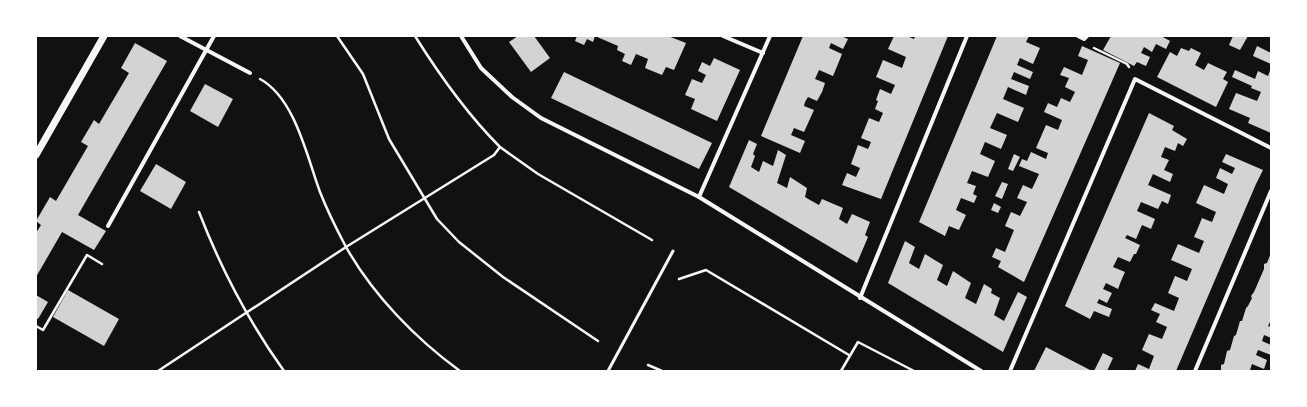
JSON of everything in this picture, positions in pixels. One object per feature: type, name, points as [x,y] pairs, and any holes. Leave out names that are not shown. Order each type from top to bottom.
[{"type":"street","points":[[36,155],[104,36]]},
{"type":"street","points":[[180,36],[250,73]]},
{"type":"street","points":[[108,226],[214,36]]},
{"type":"street","points":[[461,36],[482,68],[512,97],[541,118],[699,197],[860,298],[981,371]]},
{"type":"street","points":[[723,36],[762,53]]},
{"type":"street","points":[[699,197],[770,36]]},
{"type":"street","points":[[860,298],[968,36]]},
{"type":"street","points":[[1078,36],[1084,39],[1086,36]]},
{"type":"street","points":[[1010,371],[1134,79],[1271,148]]},
{"type":"street","points":[[1196,371],[1271,191]]},
{"type":"lane","points":[[608,371],[673,251]]},
{"type":"path","points":[[337,36],[363,74],[389,139],[438,219],[459,242],[503,277],[598,341]]},
{"type":"path","points":[[415,36],[443,80],[479,126],[500,147],[538,174],[652,240]]},
{"type":"path","points":[[1088,45],[1127,64],[1134,79]]},
{"type":"path","points":[[250,73],[263,81],[281,98],[296,126],[321,194],[346,247],[387,305],[437,354],[460,371]]},
{"type":"path","points":[[158,371],[346,247],[425,200],[494,155],[500,147]]},
{"type":"path","points":[[199,212],[209,239],[246,314],[284,371]]},
{"type":"path","points":[[36,326],[43,330],[87,254],[102,264]]},
{"type":"path","points":[[680,279],[706,270],[849,355]]},
{"type":"path","points":[[841,371],[858,342],[914,371]]},
{"type":"path","points":[[648,365],[662,371]]},
{"type":"building","points":[[518,36],[534,36],[550,58],[531,72],[509,42]]},
{"type":"building","points":[[577,36],[595,36],[593,42],[587,39],[584,45],[575,41]]},
{"type":"building","points":[[595,36],[668,36],[686,43],[674,70],[666,67],[662,75],[645,68],[648,59],[636,54],[631,65],[622,61],[625,54],[617,50],[618,46]]},
{"type":"building","points":[[803,36],[841,36],[848,39],[843,49],[831,43],[829,48],[842,54],[833,76],[819,70],[815,79],[825,83],[822,92],[817,101],[808,97],[805,102],[804,106],[814,110],[804,132],[794,128],[791,135],[805,141],[800,153],[761,136]]},
{"type":"building","points":[[894,36],[907,36],[914,39],[915,36],[948,36],[881,199],[842,185],[847,173],[856,177],[860,168],[851,164],[858,145],[868,149],[869,147],[871,142],[861,138],[869,118],[879,122],[883,113],[875,109],[878,101],[876,100],[880,89],[891,94],[895,85],[876,77],[883,60],[902,68],[906,57],[888,49]]},
{"type":"building","points":[[997,36],[1029,36],[1026,42],[1040,48],[1033,64],[1020,58],[1017,65],[1033,72],[1030,79],[1014,72],[1011,79],[1029,86],[1026,95],[1008,87],[1003,99],[1024,108],[1018,122],[997,113],[990,128],[1007,135],[1001,149],[985,142],[980,154],[995,161],[988,177],[972,171],[967,183],[976,186],[973,194],[977,196],[974,203],[961,198],[956,210],[966,215],[959,230],[949,226],[945,236],[919,222]]},
{"type":"building","points":[[1111,36],[1161,36],[1170,41],[1166,49],[1156,44],[1152,52],[1144,47],[1141,53],[1150,57],[1146,66],[1137,62],[1134,66],[1103,50]]},
{"type":"building","points":[[1233,36],[1248,36],[1240,50],[1229,45]]},
{"type":"building","points":[[135,43],[167,61],[78,215],[106,231],[94,250],[62,232],[36,277],[36,233],[41,225],[36,221],[50,197],[56,201],[88,146],[81,142],[94,120],[99,124],[129,73],[121,68]]},
{"type":"building","points":[[1082,46],[1120,63],[1024,282],[998,267],[1001,261],[992,257],[996,248],[1005,252],[1014,230],[1005,226],[1011,212],[1020,216],[1027,202],[1017,198],[1023,185],[1032,189],[1039,174],[1019,166],[1022,159],[1027,161],[1031,152],[1046,159],[1048,153],[1036,148],[1046,125],[1058,130],[1062,120],[1044,112],[1048,103],[1057,107],[1061,98],[1070,102],[1075,92],[1065,87],[1069,78],[1060,75],[1064,67],[1082,75],[1088,60],[1078,56]]},
{"type":"building","points":[[1257,46],[1271,53],[1271,64],[1253,56]]},
{"type":"building","points":[[1181,48],[1189,51],[1191,48],[1201,53],[1195,65],[1204,70],[1208,63],[1227,72],[1223,79],[1228,82],[1216,107],[1157,77],[1170,52],[1177,56]]},
{"type":"building","points":[[714,58],[740,70],[717,121],[691,109],[695,99],[685,95],[692,79],[702,83],[706,75],[698,71],[702,62],[710,66]]},
{"type":"building","points":[[1271,68],[1271,133],[1248,123],[1250,118],[1229,109],[1236,93],[1257,101],[1261,92],[1232,77],[1235,70],[1255,79],[1258,71],[1268,76]]},
{"type":"building","points":[[564,72],[712,143],[699,169],[551,98]]},
{"type":"building","points":[[205,84],[233,99],[218,127],[190,111]]},
{"type":"building","points":[[1149,113],[1174,126],[1172,130],[1187,139],[1183,146],[1178,143],[1175,151],[1165,147],[1161,157],[1169,160],[1164,170],[1173,174],[1170,182],[1153,174],[1148,185],[1171,195],[1168,204],[1162,201],[1158,209],[1141,202],[1137,211],[1155,219],[1151,229],[1142,225],[1136,239],[1127,235],[1125,238],[1140,245],[1130,262],[1118,257],[1113,267],[1125,272],[1118,289],[1106,283],[1103,289],[1112,293],[1107,303],[1099,299],[1097,303],[1112,309],[1109,317],[1094,311],[1090,319],[1065,306]]},
{"type":"building","points":[[749,140],[757,144],[753,154],[755,156],[751,167],[759,172],[763,161],[773,166],[778,150],[786,155],[777,183],[787,188],[790,177],[807,188],[805,197],[810,200],[819,205],[822,199],[843,208],[839,219],[847,224],[852,214],[870,222],[865,235],[868,237],[857,263],[729,187]]},
{"type":"building","points":[[1014,154],[1020,157],[1013,171],[1008,169]]},
{"type":"building","points":[[1226,154],[1263,170],[1176,371],[1135,371],[1138,364],[1149,369],[1154,356],[1142,350],[1149,334],[1162,339],[1167,327],[1156,322],[1160,314],[1151,310],[1155,303],[1174,311],[1179,298],[1168,293],[1175,276],[1187,281],[1192,269],[1171,260],[1178,244],[1199,253],[1204,241],[1194,237],[1202,218],[1212,222],[1216,212],[1196,203],[1204,185],[1224,194],[1228,184],[1216,178],[1220,168],[1232,174],[1235,168],[1222,162]]},
{"type":"building","points":[[156,164],[186,182],[171,209],[140,191]]},
{"type":"building","points":[[1002,182],[1008,184],[1002,199],[995,196]]},
{"type":"building","points":[[994,203],[1001,207],[998,213],[991,210]]},
{"type":"building","points":[[905,241],[915,247],[909,263],[919,269],[925,254],[943,265],[937,280],[947,286],[953,271],[971,283],[965,298],[976,304],[984,284],[992,289],[991,293],[1000,298],[994,315],[1004,321],[1018,292],[1027,297],[1003,352],[888,283]]},
{"type":"building","points":[[1271,253],[1271,320],[1268,326],[1271,327],[1271,338],[1264,335],[1262,341],[1271,345],[1271,355],[1258,350],[1256,355],[1267,360],[1264,369],[1252,364],[1250,370],[1253,371],[1221,371],[1221,365],[1224,364],[1227,351],[1230,350],[1240,321],[1242,321],[1246,308],[1252,298],[1251,296],[1264,269],[1264,264],[1267,263]]},
{"type":"building","points":[[68,290],[119,319],[104,346],[53,317]]},
{"type":"building","points":[[36,295],[48,302],[38,319],[36,318]]},
{"type":"building","points":[[1046,347],[1061,355],[1092,371],[1034,371]]},
{"type":"building","points":[[1103,353],[1113,358],[1107,371],[1094,371]]}]
